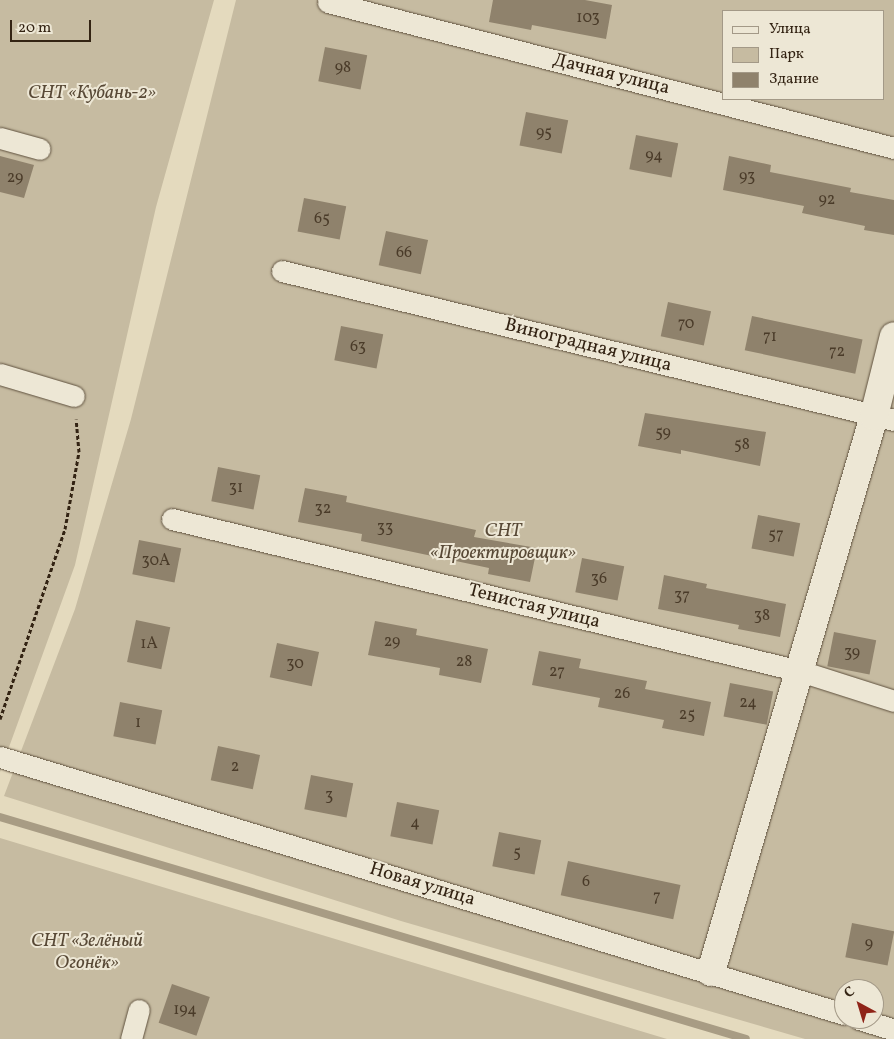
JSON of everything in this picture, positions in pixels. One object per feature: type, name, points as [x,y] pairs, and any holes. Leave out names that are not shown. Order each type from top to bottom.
[{"type":"street","name":"Дачная улица","points":[[328,2],[894,148]]},
{"type":"street","points":[[0,138],[40,149]]},
{"type":"street","name":"Виноградная улица","points":[[282,271],[884,418]]},
{"type":"street","points":[[711,972],[800,671],[884,418],[894,336]]},
{"type":"street","points":[[0,374],[74,396]]},
{"type":"street","name":"Тенистая улица","points":[[172,519],[800,671],[894,701]]},
{"type":"street","name":"Новая улица","points":[[0,756],[834,1011]]},
{"type":"street","points":[[131,1039],[139,1010]]},
{"type":"path","points":[[0,719],[65,529],[78,452],[74,396]]},
{"type":"green space","name":"СНТ «Кубань-2»","points":[[0,0],[214,0],[156,207],[75,565],[0,772]]},
{"type":"green space","name":"СНТ «Проектировщик»","points":[[236,0],[894,0],[894,1039],[805,1039],[401,921],[4,796],[75,609],[131,419]]},
{"type":"green space","name":"СНТ «Зелёный Огонёк»","points":[[0,838],[501,989],[667,1039],[0,1039]]},
{"type":"building","points":[[493,0],[585,0],[612,5],[606,39],[532,25],[531,30],[489,22]]},
{"type":"building","points":[[325,47],[367,55],[361,90],[318,81]]},
{"type":"building","points":[[526,112],[568,120],[562,154],[520,145]]},
{"type":"building","points":[[636,135],[678,143],[672,178],[629,169]]},
{"type":"building","points":[[0,156],[34,165],[24,198],[0,192]]},
{"type":"building","points":[[729,156],[771,165],[770,172],[851,188],[850,192],[894,200],[894,235],[864,230],[865,226],[802,213],[804,206],[723,190]]},
{"type":"building","points":[[304,198],[346,206],[340,240],[298,231]]},
{"type":"building","points":[[386,231],[428,240],[421,274],[379,265]]},
{"type":"building","points":[[668,302],[711,311],[704,345],[661,336]]},
{"type":"building","points":[[752,316],[863,339],[855,374],[745,350]]},
{"type":"building","points":[[341,326],[383,334],[377,369],[334,360]]},
{"type":"building","points":[[645,413],[766,432],[760,466],[681,450],[681,454],[638,446]]},
{"type":"building","points":[[218,467],[260,475],[254,510],[211,501]]},
{"type":"building","points":[[305,488],[347,496],[346,502],[476,530],[474,537],[537,548],[530,582],[488,574],[489,568],[361,541],[362,534],[298,522]]},
{"type":"building","points":[[758,515],[800,523],[794,557],[752,548]]},
{"type":"building","points":[[139,540],[181,548],[175,583],[132,574]]},
{"type":"building","points":[[582,558],[624,566],[618,601],[575,592]]},
{"type":"building","points":[[664,575],[707,584],[706,588],[786,604],[780,637],[738,629],[739,625],[658,609]]},
{"type":"building","points":[[136,620],[170,627],[161,669],[127,662]]},
{"type":"building","points":[[375,621],[417,629],[416,635],[488,649],[481,683],[439,675],[440,668],[368,655]]},
{"type":"building","points":[[834,632],[876,640],[870,675],[827,666]]},
{"type":"building","points":[[277,643],[319,652],[312,686],[270,677]]},
{"type":"building","points":[[539,651],[581,659],[579,668],[647,681],[645,689],[711,702],[704,736],[662,728],[664,720],[598,707],[600,698],[532,685]]},
{"type":"building","points":[[730,683],[773,691],[767,725],[724,716]]},
{"type":"building","points":[[120,702],[162,710],[156,745],[113,736]]},
{"type":"building","points":[[218,746],[260,755],[253,789],[211,780]]},
{"type":"building","points":[[311,775],[353,783],[347,818],[304,809]]},
{"type":"building","points":[[397,802],[439,810],[433,845],[390,836]]},
{"type":"building","points":[[499,832],[541,840],[535,875],[492,866]]},
{"type":"building","points":[[568,861],[680,885],[673,919],[561,895]]},
{"type":"building","points":[[852,923],[894,931],[888,966],[845,957]]},
{"type":"building","points":[[172,984],[210,997],[196,1036],[159,1023]]},
{"type":"waterway","points":[[0,817],[746,1039]]}]
